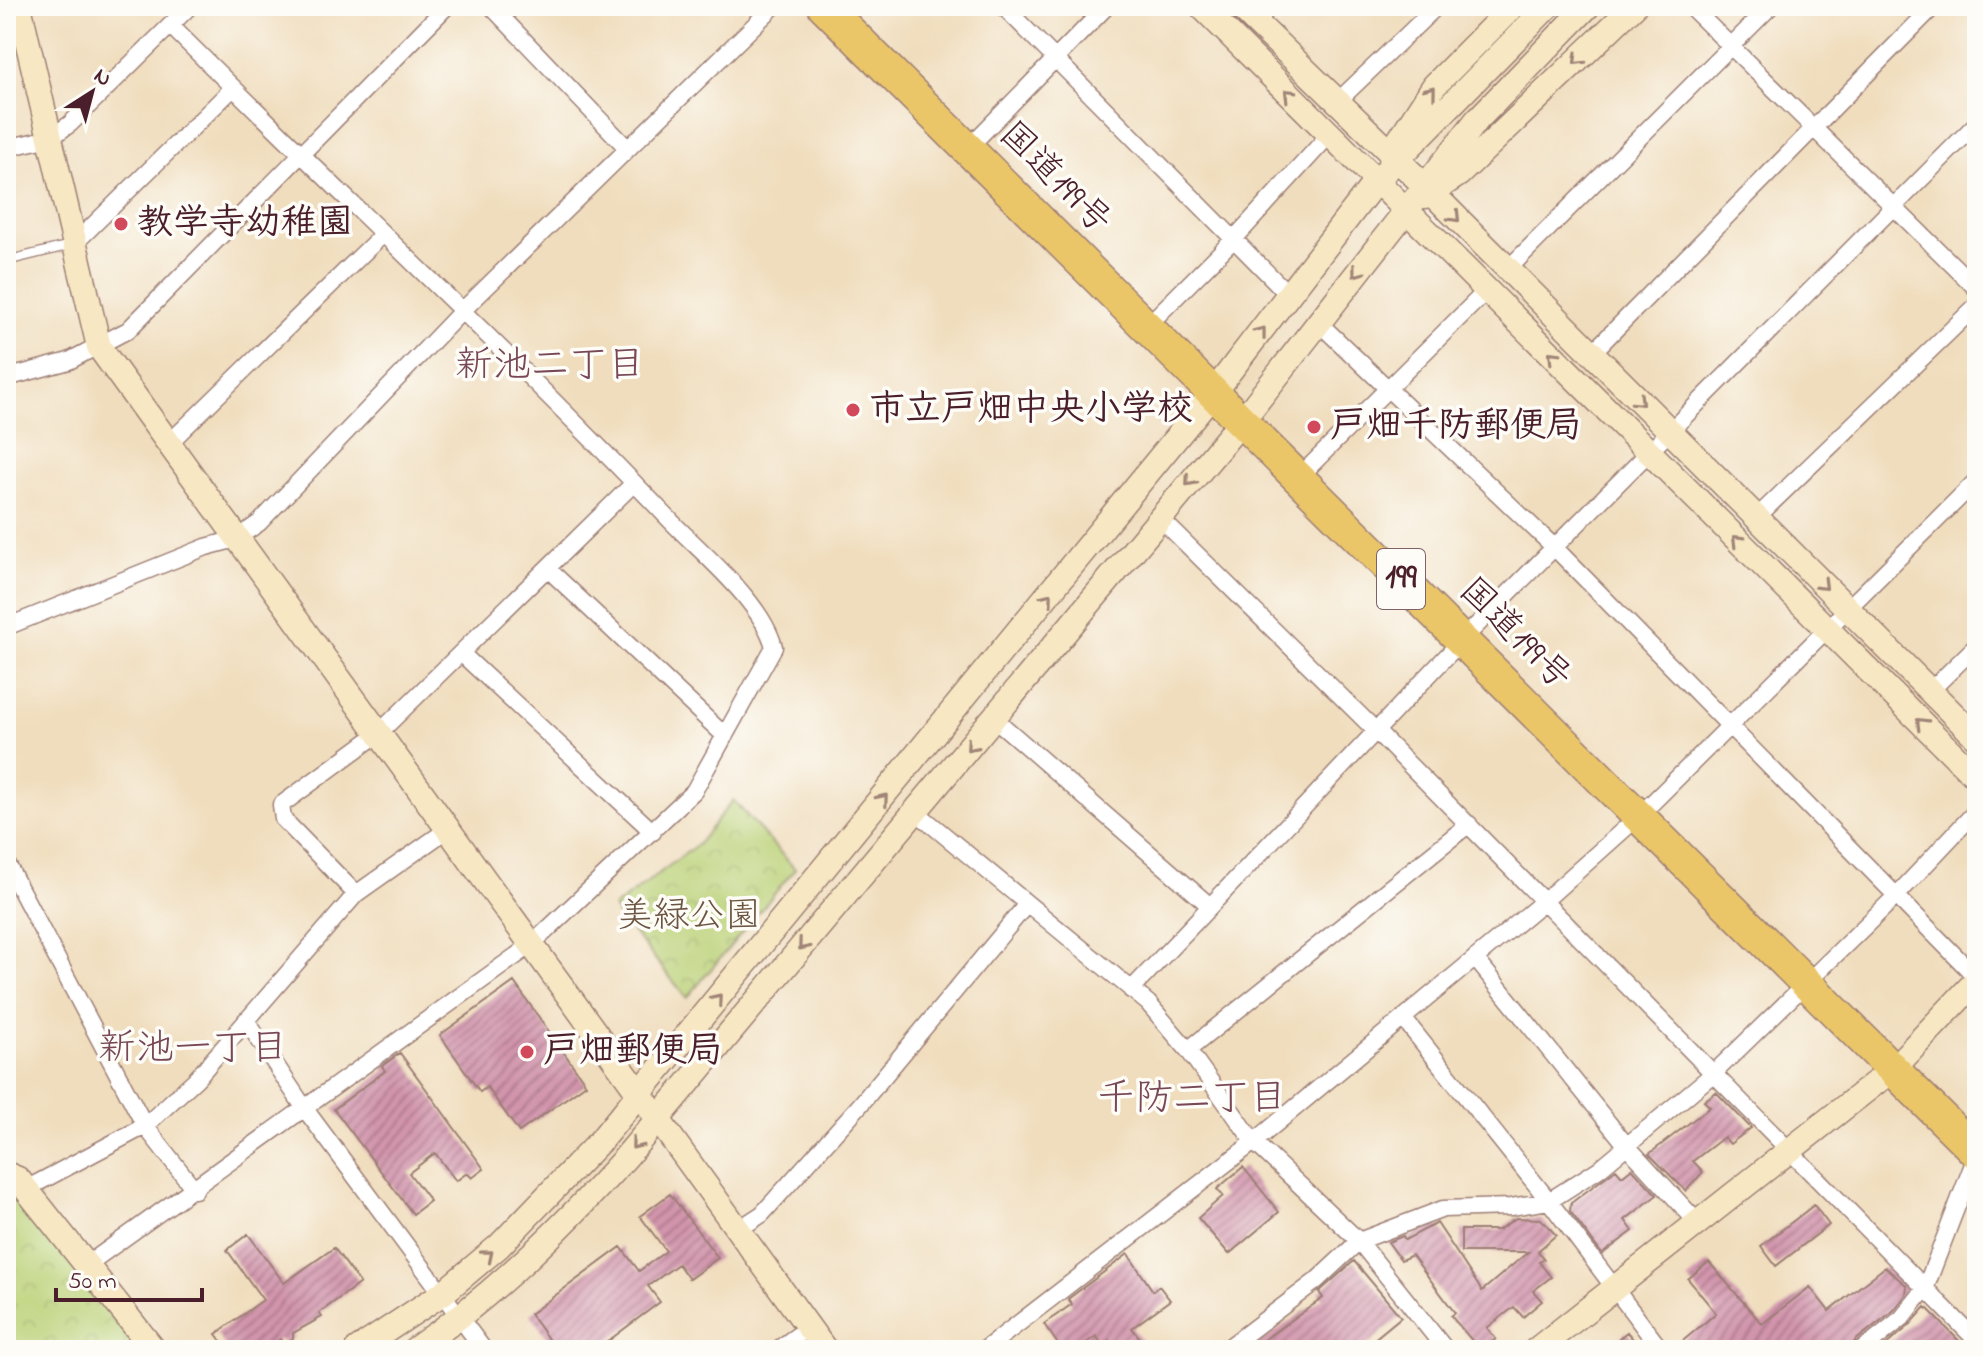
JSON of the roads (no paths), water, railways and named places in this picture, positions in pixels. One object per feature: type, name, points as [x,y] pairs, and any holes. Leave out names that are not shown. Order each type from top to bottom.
[{"type":"highway","name":"国道199号","points":[[824,6],[1977,1154]]},
{"type":"street","points":[[19,6],[99,347],[825,1350]]},
{"type":"street","points":[[6,148],[50,138],[70,124],[190,6]]},
{"type":"street","points":[[6,378],[69,361],[128,330],[447,6]]},
{"type":"street","points":[[491,6],[628,149]]},
{"type":"street","points":[[6,627],[206,547],[236,539],[259,523],[461,312],[774,6]]},
{"type":"street","points":[[1003,6],[1289,295]]},
{"type":"street","points":[[967,149],[1107,6]]},
{"type":"street","points":[[1201,6],[1977,778]]},
{"type":"street","points":[[1337,102],[1437,6]]},
{"type":"street","points":[[357,1350],[443,1293],[499,1246],[558,1188],[640,1093],[1213,393],[1394,156],[1434,86],[1513,6]]},
{"type":"street","points":[[1394,156],[1548,6]]},
{"type":"street","points":[[414,1350],[461,1317],[522,1266],[580,1208],[995,719],[1158,516],[1241,422],[1405,210],[1428,189],[1477,120],[1588,6]]},
{"type":"street","points":[[1428,189],[1459,174],[1634,6]]},
{"type":"street","points":[[1690,6],[1977,289]]},
{"type":"street","points":[[1507,270],[1771,6]]},
{"type":"street","points":[[1591,354],[1934,6]]},
{"type":"street","points":[[1255,11],[1337,102],[1428,189],[1977,738]]},
{"type":"street","points":[[88,1264],[195,1190],[531,945],[694,791],[774,647],[769,628],[634,483],[171,26]]},
{"type":"street","points":[[74,244],[233,88]]},
{"type":"street","points":[[1131,990],[1462,640],[1977,123]]},
{"type":"street","points":[[1146,327],[1234,239],[1330,134]]},
{"type":"street","points":[[167,445],[382,235]]},
{"type":"street","points":[[1298,478],[1487,290]]},
{"type":"street","points":[[1756,518],[1977,305]]},
{"type":"street","points":[[1319,323],[1554,547],[1977,979],[1893,1069],[1536,1350]]},
{"type":"street","points":[[984,1350],[1254,1142],[1544,901],[1639,816],[1732,726],[1825,628],[1977,480]]},
{"type":"street","points":[[356,894],[283,819],[281,805],[379,733],[634,483]]},
{"type":"street","points":[[1158,516],[1469,824],[1977,1341]]},
{"type":"street","points":[[548,569],[725,736]]},
{"type":"street","points":[[1930,691],[1977,645]]},
{"type":"street","points":[[462,654],[653,832]]},
{"type":"street","points":[[995,719],[1210,906]]},
{"type":"street","points":[[1225,1350],[1316,1281],[1359,1241],[1443,1209],[1511,1207],[1549,1201],[1599,1169],[1714,1073],[1897,895],[1977,810]]},
{"type":"street","points":[[915,811],[1148,1003],[1188,1050],[1254,1142],[1359,1241],[1446,1350]]},
{"type":"street","points":[[1188,1050],[1469,824]]},
{"type":"street","points":[[26,1189],[145,1126],[197,1078],[356,894],[448,829]]},
{"type":"street","points":[[7,868],[145,1126],[195,1190]]},
{"type":"street","points":[[739,1229],[762,1214],[860,1105],[1027,904]]},
{"type":"street","points":[[1475,958],[1627,1146],[1698,1223]]},
{"type":"street","points":[[1403,1018],[1549,1201],[1661,1350]]},
{"type":"street","points":[[246,1020],[305,1109],[484,1350]]},
{"type":"street","points":[[1862,1350],[1902,1318],[1925,1289],[1977,1154]]},
{"type":"street","points":[[6,1174],[18,1179],[154,1350]]},
{"type":"street","points":[[777,1350],[809,1327]]},
{"type":"lane","points":[[6,261],[74,244]]},
{"type":"place","name":"教学寺幼稚園","points":[[121,224]]},
{"type":"place","name":"市立戸畑中央小学校","points":[[853,410]]},
{"type":"place","name":"戸畑千防郵便局","points":[[1314,427]]},
{"type":"place","name":"戸畑郵便局","points":[[527,1052]]},
{"type":"district","name":"新池二丁目","points":[[550,367]]},
{"type":"district","name":"新池一丁目","points":[[193,1050]]},
{"type":"district","name":"千防二丁目","points":[[1192,1100]]},
{"type":"park label","name":"美緑公園","points":[[689,917]]}]
